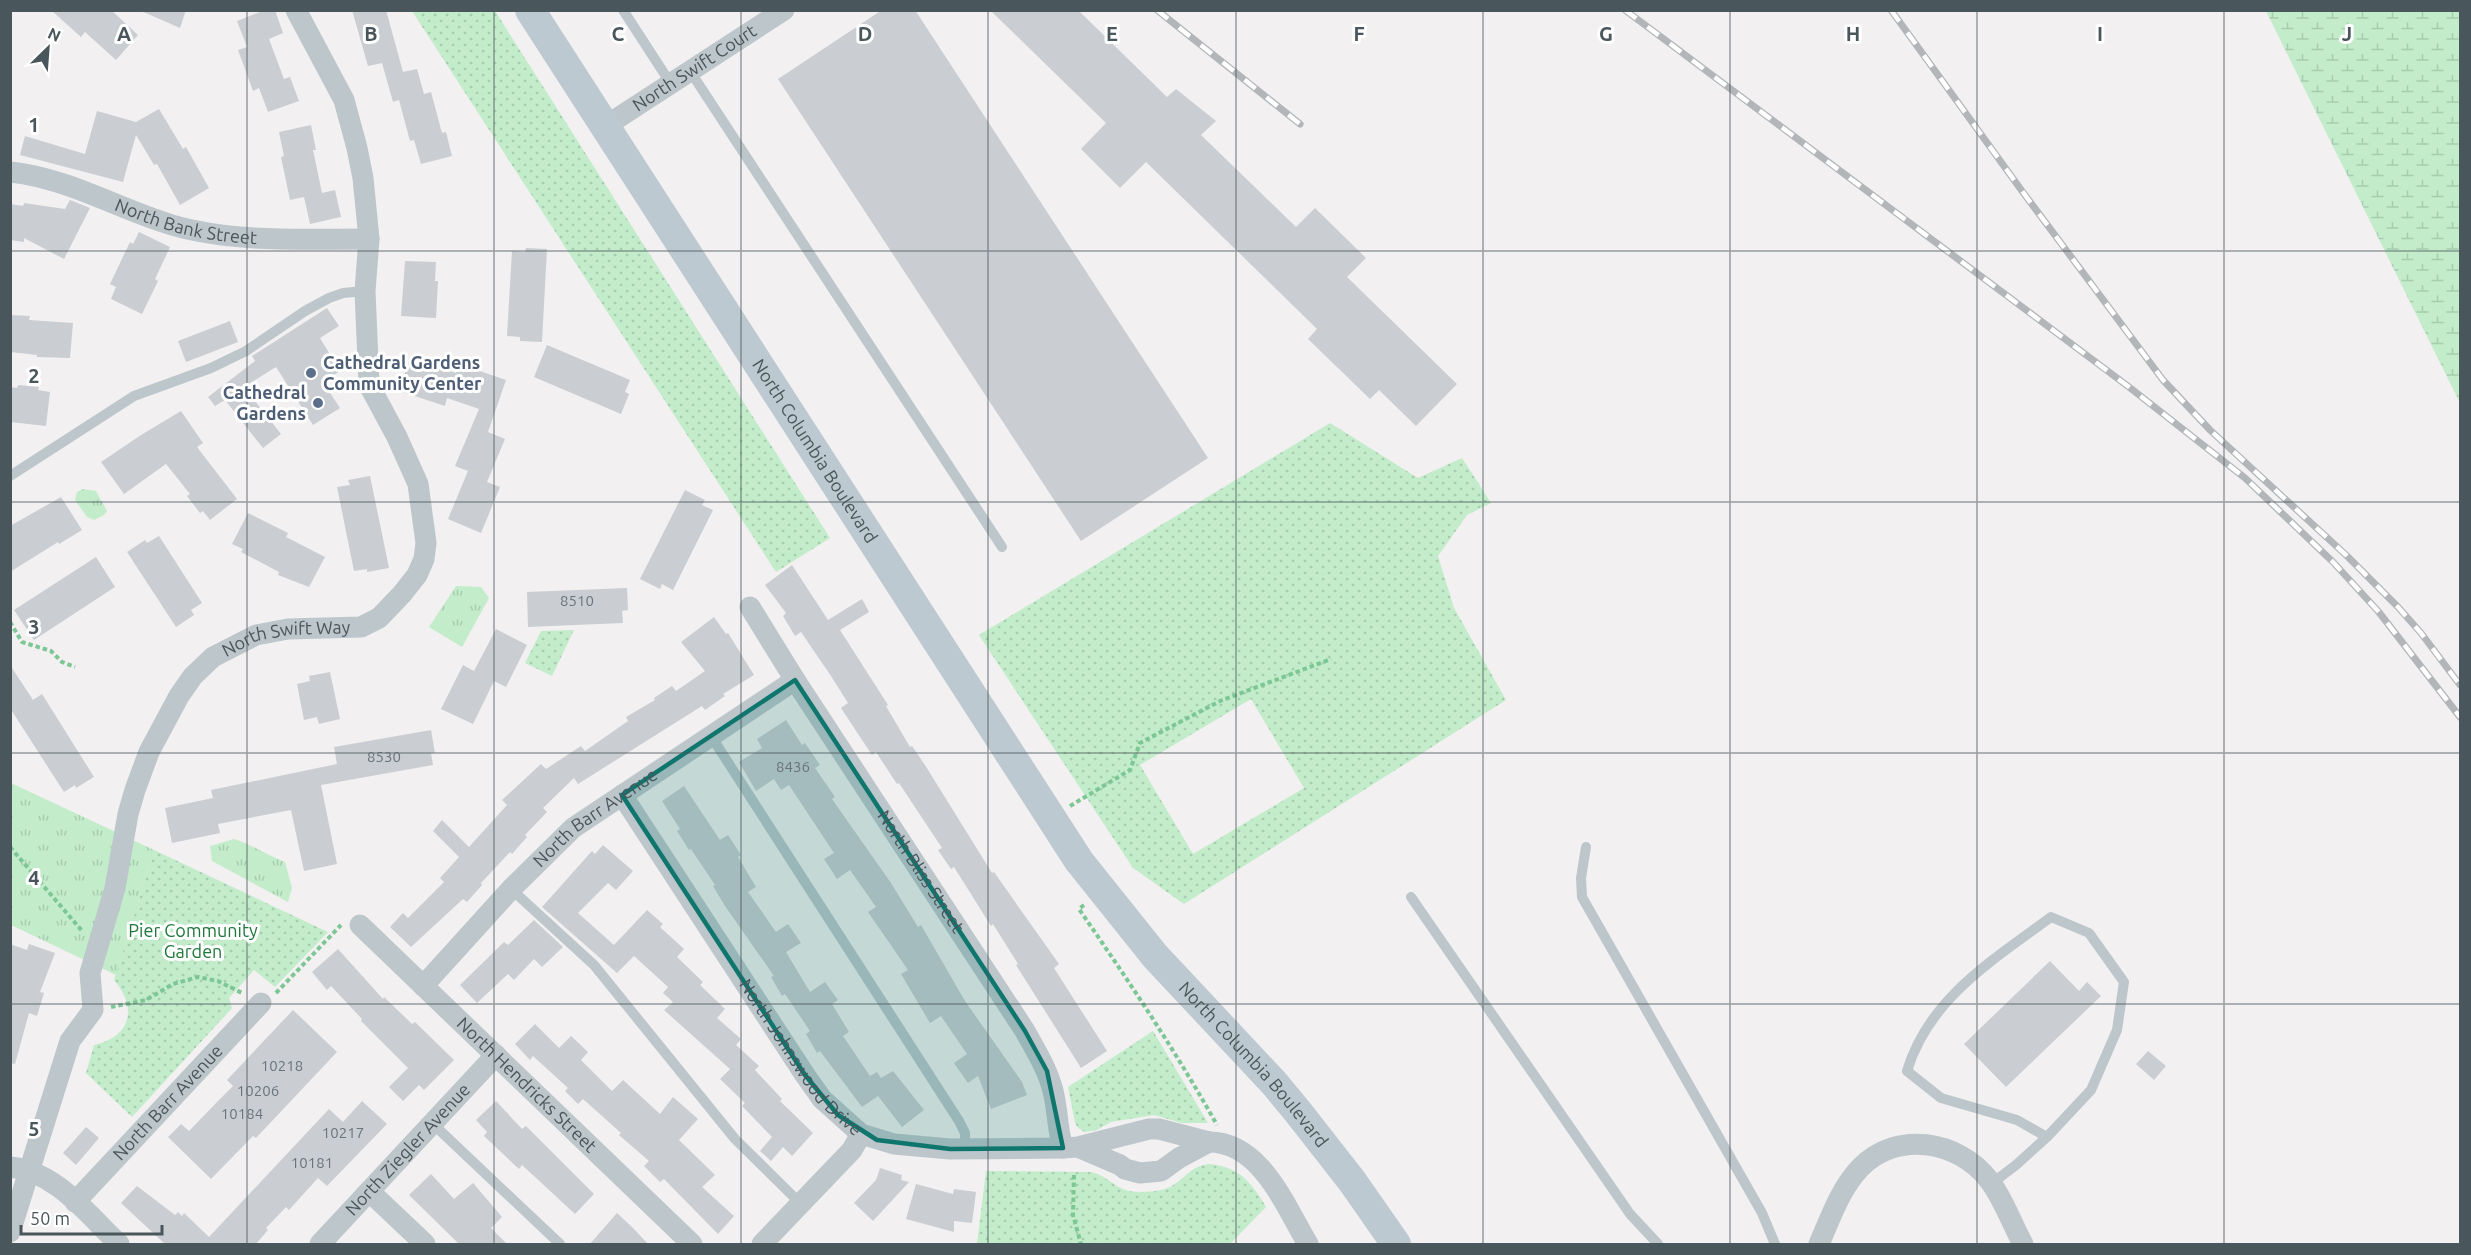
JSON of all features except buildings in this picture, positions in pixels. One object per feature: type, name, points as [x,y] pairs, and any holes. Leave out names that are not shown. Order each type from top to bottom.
[{"type":"main road","name":"North Columbia Boulevard","points":[[530,10],[1050,817],[1102,891],[1155,956],[1292,1104],[1352,1181],[1396,1245]]},
{"type":"street","name":"North Swift Way","points":[[20,1169],[70,1041],[93,1010],[90,973],[115,888],[128,814],[141,769],[179,696],[193,676],[213,657],[256,635],[288,629],[361,627],[379,618],[417,575],[424,559],[426,543],[418,484],[398,437],[369,385],[365,291],[369,239],[363,178],[344,100],[296,10]]},
{"type":"street","name":"North Swift Court","points":[[604,127],[784,10]]},
{"type":"street","name":"North Bank Street","points":[[10,172],[86,191],[152,218],[195,230],[270,238],[369,239]]},
{"type":"street","name":"North Bliss Street","points":[[750,607],[795,680],[1025,1031],[1047,1071],[1053,1092],[1058,1131],[1071,1147]]},
{"type":"street","name":"North Barr Avenue","points":[[423,986],[511,889],[562,838],[622,795],[795,680]]},
{"type":"street","name":"North Johnswood Drive","points":[[622,795],[805,1075],[822,1099],[861,1134],[877,1140],[917,1147],[966,1149],[1071,1147],[1149,1129],[1236,1147],[1256,1162],[1308,1245]]},
{"type":"street","name":"North Hendricks Street","points":[[360,925],[692,1245]]},
{"type":"street","name":"North Barr Avenue","points":[[75,1202],[261,1003]]},
{"type":"street","name":"North Ziegler Avenue","points":[[320,1245],[496,1055]]},
{"type":"street","points":[[1170,1132],[1176,1144],[1174,1162]]},
{"type":"street","points":[[762,1245],[852,1150],[861,1134]]},
{"type":"street","points":[[1120,1165],[1116,1148],[1121,1135]]},
{"type":"street","name":"North Johnswood Drive","points":[[1071,1147],[1133,1172],[1145,1173],[1161,1171],[1209,1142]]},
{"type":"street","points":[[1819,1245],[1851,1178],[1861,1166],[1877,1154],[1912,1144],[1938,1146],[1957,1152],[1974,1164],[1991,1184],[2023,1245]]},
{"type":"street","points":[[10,1232],[20,1169],[50,1180],[119,1245]]},
{"type":"street","points":[[370,1192],[425,1245]]},
{"type":"lane","points":[[623,10],[671,84]]},
{"type":"lane","points":[[690,71],[1002,547]]},
{"type":"lane","points":[[10,476],[134,396],[219,364],[246,351],[305,311],[329,298],[343,293],[365,291]]},
{"type":"lane","points":[[711,736],[963,1127],[966,1149]]},
{"type":"lane","points":[[1586,847],[1581,878],[1582,897],[1762,1214],[1775,1245]]},
{"type":"lane","points":[[511,889],[594,965],[735,1139],[801,1204]]},
{"type":"lane","points":[[1411,897],[1630,1214],[1658,1245]]},
{"type":"lane","points":[[1991,1184],[2047,1137],[2091,1090],[2117,1030],[2124,982],[2089,933],[2051,917],[1967,979],[1936,1014],[1914,1047],[1907,1071],[1941,1098],[2017,1120],[2047,1137]]},
{"type":"lane","points":[[433,1124],[560,1245]]},
{"type":"path","points":[[10,622],[22,642],[51,651],[62,662],[75,667]]},
{"type":"path","points":[[1050,817],[1130,770],[1140,743],[1220,701],[1331,659]]},
{"type":"path","points":[[10,848],[80,930],[99,941]]},
{"type":"path","points":[[1102,891],[1079,909],[1142,999],[1186,1069],[1218,1127],[1226,1129]]},
{"type":"path","points":[[261,1003],[279,991],[342,924],[360,925]]},
{"type":"path","points":[[127,1004],[146,1000],[172,984],[198,977],[218,981],[236,990]]},
{"type":"path","points":[[1074,1175],[1073,1215],[1081,1245]]},
{"type":"highlighted area","points":[[795,680],[1025,1031],[1047,1071],[1063,1148],[950,1149],[877,1140],[838,1115],[805,1075],[622,795]]},
{"type":"green space","points":[[412,11],[495,11],[830,538],[776,572]]},
{"type":"green space","points":[[2266,11],[2460,11],[2460,403]]},
{"type":"green space","points":[[1330,423],[1418,478],[1462,458],[1491,503],[1467,515],[1438,556],[1454,608],[1506,700],[1184,904],[1133,868],[979,635]],"holes":[[[1251,699],[1304,788],[1193,854],[1140,765]]]},
{"type":"green space","points":[[83,489],[96,491],[107,511],[104,515],[94,520],[87,517],[75,500],[77,492]]},
{"type":"green space","points":[[456,586],[481,587],[489,598],[462,647],[429,627]]},
{"type":"green space","points":[[574,630],[552,676],[525,663],[541,631]]},
{"type":"green space","points":[[11,783],[154,850],[116,975],[11,925]]},
{"type":"green space","points":[[234,839],[285,862],[292,888],[288,902],[212,861],[210,846]]},
{"type":"green space","name":"Pier Community Garden","points":[[154,850],[328,932],[275,987],[254,970],[229,998],[232,1008],[132,1117],[86,1073],[94,1045],[116,1035],[127,1020],[126,1001],[114,980]]},
{"type":"green space","points":[[1153,1031],[1208,1123],[1182,1123],[1154,1115],[1111,1122],[1097,1130],[1085,1132],[1078,1128],[1068,1087]]},
{"type":"green space","points":[[1208,1164],[1228,1168],[1243,1177],[1250,1183],[1266,1207],[1230,1244],[977,1244],[986,1171],[1091,1172],[1129,1191],[1145,1192],[1168,1188],[1193,1170]]},
{"type":"railway","points":[[1157,10],[1300,124]]},
{"type":"railway","points":[[1625,10],[2129,387],[2245,478],[2333,562],[2378,611],[2460,717]]},
{"type":"railway","points":[[1891,10],[2163,380],[2210,430],[2346,555],[2398,607],[2421,633],[2460,685]]},
{"type":"place","name":"Cathedral Gardens Community Center","points":[[311,373]]},
{"type":"place","name":"Cathedral Gardens","points":[[318,403]]}]
